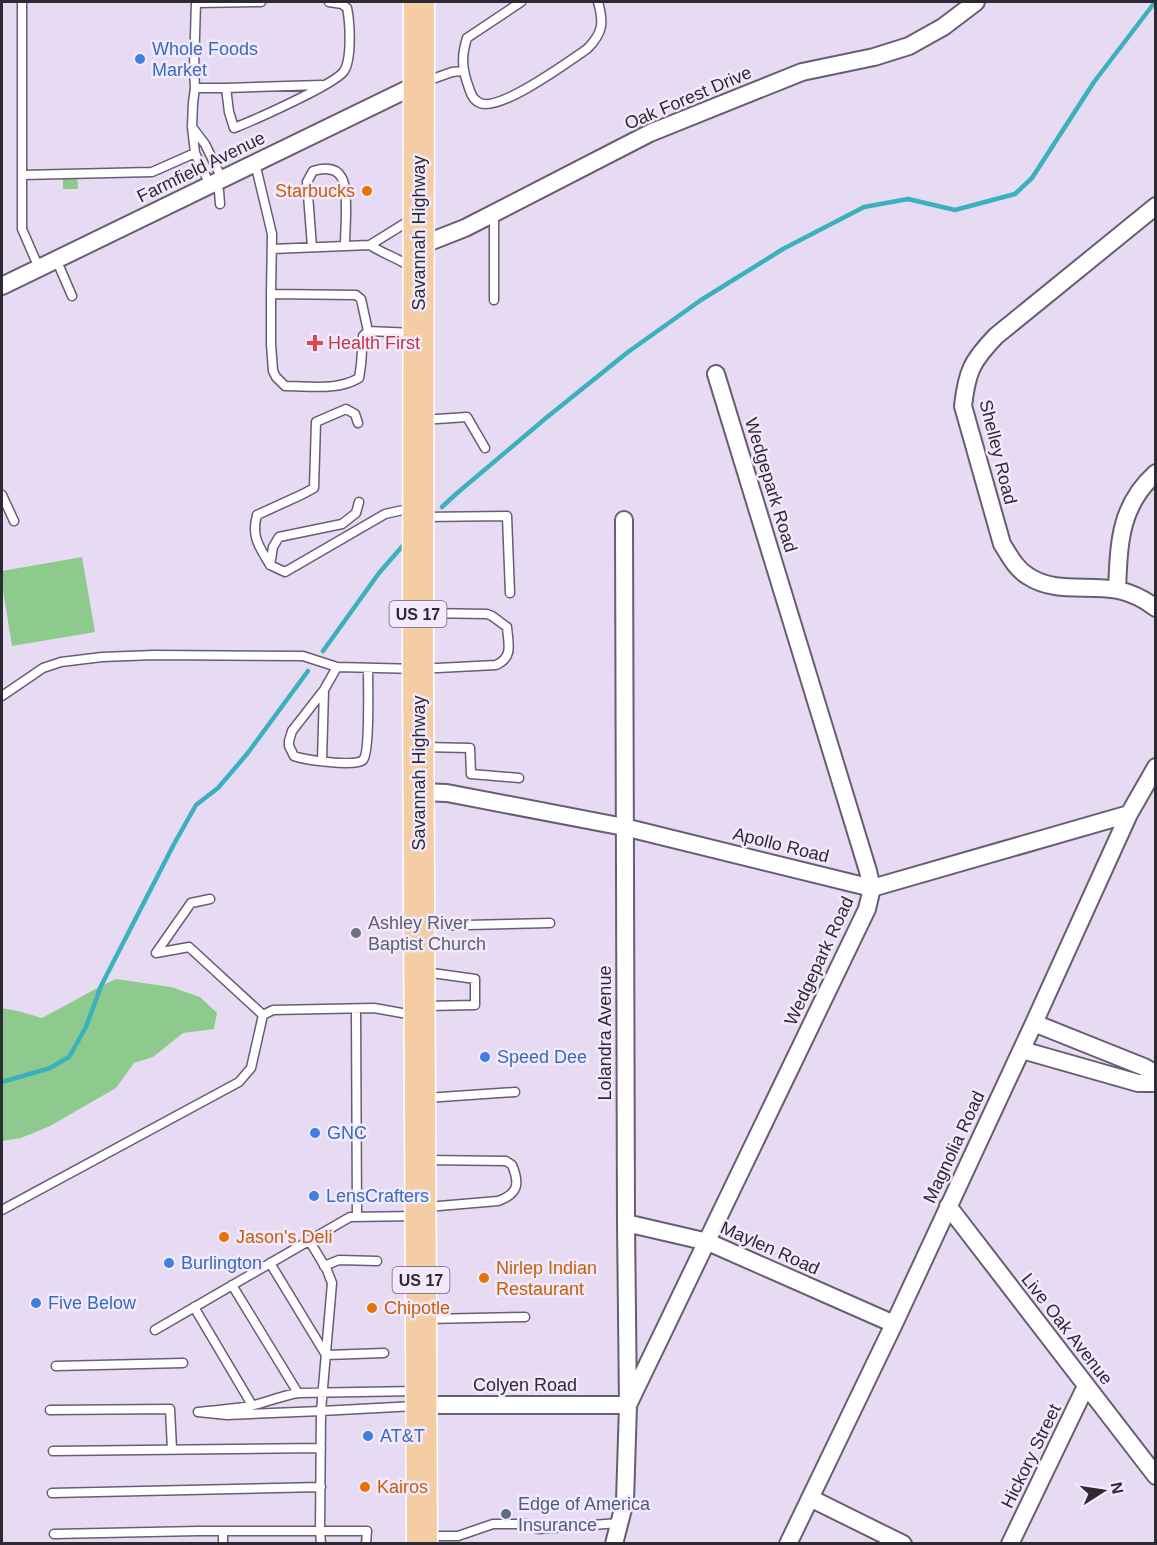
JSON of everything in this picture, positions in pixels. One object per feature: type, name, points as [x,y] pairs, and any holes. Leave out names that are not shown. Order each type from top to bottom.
[{"type":"highway","name":"Savannah Highway","points":[[419,2],[418,746],[422,1540]]},
{"type":"street","name":"Oak Forest Drive","points":[[419,260],[465,228],[650,133],[801,72],[874,57],[909,46],[944,27],[975,2]]},
{"type":"street","name":"Farmfield Avenue","points":[[2,286],[418,84]]},
{"type":"street","name":"Shelley Road","points":[[1155,206],[988,344],[969,372],[963,406],[1002,544],[1027,576],[1044,584],[1060,587],[1117,590],[1135,595],[1155,608]]},
{"type":"street","name":"Wedgepark Road","points":[[628,1404],[867,909],[872,888],[716,374]]},
{"type":"street","points":[[1117,590],[1122,530],[1127,513],[1136,495],[1155,473]]},
{"type":"street","name":"Lolandra Avenue","points":[[614,1544],[625,1501],[628,1404],[624,520]]},
{"type":"street","name":"Magnolia Road","points":[[788,1544],[1022,1050],[1129,814],[1155,767]]},
{"type":"street","name":"Apollo Road","points":[[419,792],[447,793],[624,827],[872,888],[1129,814]]},
{"type":"street","points":[[1034,1023],[1144,1067],[1155,1074]]},
{"type":"street","points":[[1091,1069],[1098,1048]]},
{"type":"street","points":[[1022,1050],[1138,1083],[1155,1083]]},
{"type":"street","name":"Live Oak Avenue","points":[[948,1206],[1155,1476]]},
{"type":"street","name":"Maylen Road","points":[[626,1223],[708,1242],[894,1324]]},
{"type":"street","name":"Hickory Street","points":[[1010,1544],[1086,1386]]},
{"type":"street","name":"Colyen Road","points":[[421,1398],[628,1404]]},
{"type":"street","points":[[810,1498],[903,1544]]},
{"type":"lane","points":[[22,2],[22,229],[39,268]]},
{"type":"lane","points":[[216,182],[195,153],[192,127],[196,2],[261,2]]},
{"type":"lane","points":[[226,88],[234,128],[326,85],[343,73],[348,63],[350,22],[347,8],[342,4],[328,2]]},
{"type":"lane","points":[[521,2],[467,38],[463,71],[472,96],[479,103],[487,104],[516,95],[587,49],[600,33],[602,23],[598,2]]},
{"type":"lane","points":[[418,84],[452,72],[463,71]]},
{"type":"lane","points":[[195,88],[326,85]]},
{"type":"lane","points":[[192,127],[205,144],[219,191],[220,204]]},
{"type":"lane","points":[[22,175],[152,172],[195,153]]},
{"type":"lane","points":[[255,163],[272,234],[273,371],[276,377],[285,386],[333,387],[350,383],[358,378],[362,365],[363,336],[368,331],[419,334]]},
{"type":"lane","points":[[312,247],[307,182],[313,171],[322,168],[338,172],[346,188],[345,246]]},
{"type":"lane","points":[[272,249],[370,245],[406,224],[419,213]]},
{"type":"lane","points":[[494,213],[494,300]]},
{"type":"lane","points":[[370,245],[402,261],[419,260]]},
{"type":"lane","points":[[56,259],[72,296]]},
{"type":"lane","points":[[271,294],[356,295],[361,299],[368,331]]},
{"type":"lane","points":[[358,423],[355,414],[346,409],[316,422],[314,488],[257,515],[254,525],[256,541],[270,565],[285,572],[385,514],[418,512],[507,516],[510,592]]},
{"type":"lane","points":[[418,420],[467,417],[485,448]]},
{"type":"lane","points":[[2,495],[14,521]]},
{"type":"lane","points":[[270,565],[273,547],[279,537],[342,524],[357,513],[359,502]]},
{"type":"lane","points":[[2,696],[43,668],[61,662],[102,657],[154,655],[303,657],[337,667],[418,669],[496,665],[504,662],[508,654],[507,627],[492,616],[418,612]]},
{"type":"lane","points":[[337,667],[324,690],[292,731],[289,746],[294,756],[322,761],[359,762],[363,759],[366,754],[368,668]]},
{"type":"lane","points":[[322,761],[324,690]]},
{"type":"lane","points":[[418,746],[470,747],[471,774],[519,778]]},
{"type":"lane","points":[[210,898],[191,903],[156,953],[189,947],[263,1015]]},
{"type":"lane","points":[[419,926],[550,923]]},
{"type":"lane","points":[[263,1015],[273,1010],[374,1008],[419,1011],[475,1005],[475,979],[419,971]]},
{"type":"lane","points":[[356,1009],[357,1216]]},
{"type":"lane","points":[[2,1210],[238,1082],[251,1068],[263,1015]]},
{"type":"lane","points":[[420,1098],[514,1092]]},
{"type":"lane","points":[[155,1330],[350,1217],[420,1212],[498,1201],[509,1197],[516,1190],[512,1165],[506,1161],[420,1160]]},
{"type":"lane","points":[[309,1240],[332,1283],[321,1411],[321,1544]]},
{"type":"lane","points":[[324,1266],[339,1260],[377,1261]]},
{"type":"lane","points":[[270,1263],[326,1355]]},
{"type":"lane","points":[[232,1285],[297,1394]]},
{"type":"lane","points":[[194,1307],[252,1405]]},
{"type":"lane","points":[[421,1319],[525,1317]]},
{"type":"lane","points":[[326,1355],[384,1353]]},
{"type":"lane","points":[[56,1366],[183,1363]]},
{"type":"lane","points":[[323,1393],[421,1398],[321,1411],[227,1414],[198,1412],[252,1405],[297,1394],[323,1393]]},
{"type":"lane","points":[[50,1410],[170,1409],[172,1449]]},
{"type":"lane","points":[[53,1451],[321,1448]]},
{"type":"lane","points":[[52,1493],[321,1487]]},
{"type":"lane","points":[[422,1540],[458,1536],[494,1524],[526,1524],[539,1529],[619,1523]]},
{"type":"lane","points":[[223,1531],[223,1544]]},
{"type":"lane","points":[[54,1534],[367,1531],[366,1544]]},
{"type":"green space","points":[[63,173],[77,173],[78,189],[63,189]]},
{"type":"green space","points":[[82,557],[95,632],[12,646],[2,571]]},
{"type":"green space","points":[[116,979],[171,987],[200,997],[217,1013],[214,1029],[183,1033],[153,1057],[134,1063],[116,1088],[50,1126],[21,1138],[2,1141],[2,1008],[42,1018]]},
{"type":"waterway","points":[[442,507],[628,352],[701,300],[783,249],[864,207],[908,199],[955,210],[1015,194],[1032,178],[1094,82],[1155,2]]},
{"type":"waterway","points":[[323,651],[379,573],[406,542]]},
{"type":"waterway","points":[[2,1082],[50,1068],[69,1057],[86,1027],[101,986],[196,805],[218,788],[247,754],[308,671]]},
{"type":"place","name":"Whole Foods Market","points":[[140,59]]},
{"type":"place","name":"Starbucks","points":[[367,191]]},
{"type":"place","name":"Health First","points":[[315,343]]},
{"type":"place","name":"Ashley River Baptist Church","points":[[356,933]]},
{"type":"place","name":"Speed Dee","points":[[485,1057]]},
{"type":"place","name":"GNC","points":[[315,1133]]},
{"type":"place","name":"LensCrafters","points":[[314,1196]]},
{"type":"place","name":"Jason's Deli","points":[[224,1237]]},
{"type":"place","name":"Burlington","points":[[169,1263]]},
{"type":"place","name":"Nirlep Indian Restaurant","points":[[484,1278]]},
{"type":"place","name":"Five Below","points":[[36,1303]]},
{"type":"place","name":"Chipotle","points":[[372,1308]]},
{"type":"place","name":"AT&T","points":[[368,1436]]},
{"type":"place","name":"Kairos","points":[[365,1487]]},
{"type":"place","name":"Edge of America Insurance","points":[[506,1514]]}]
